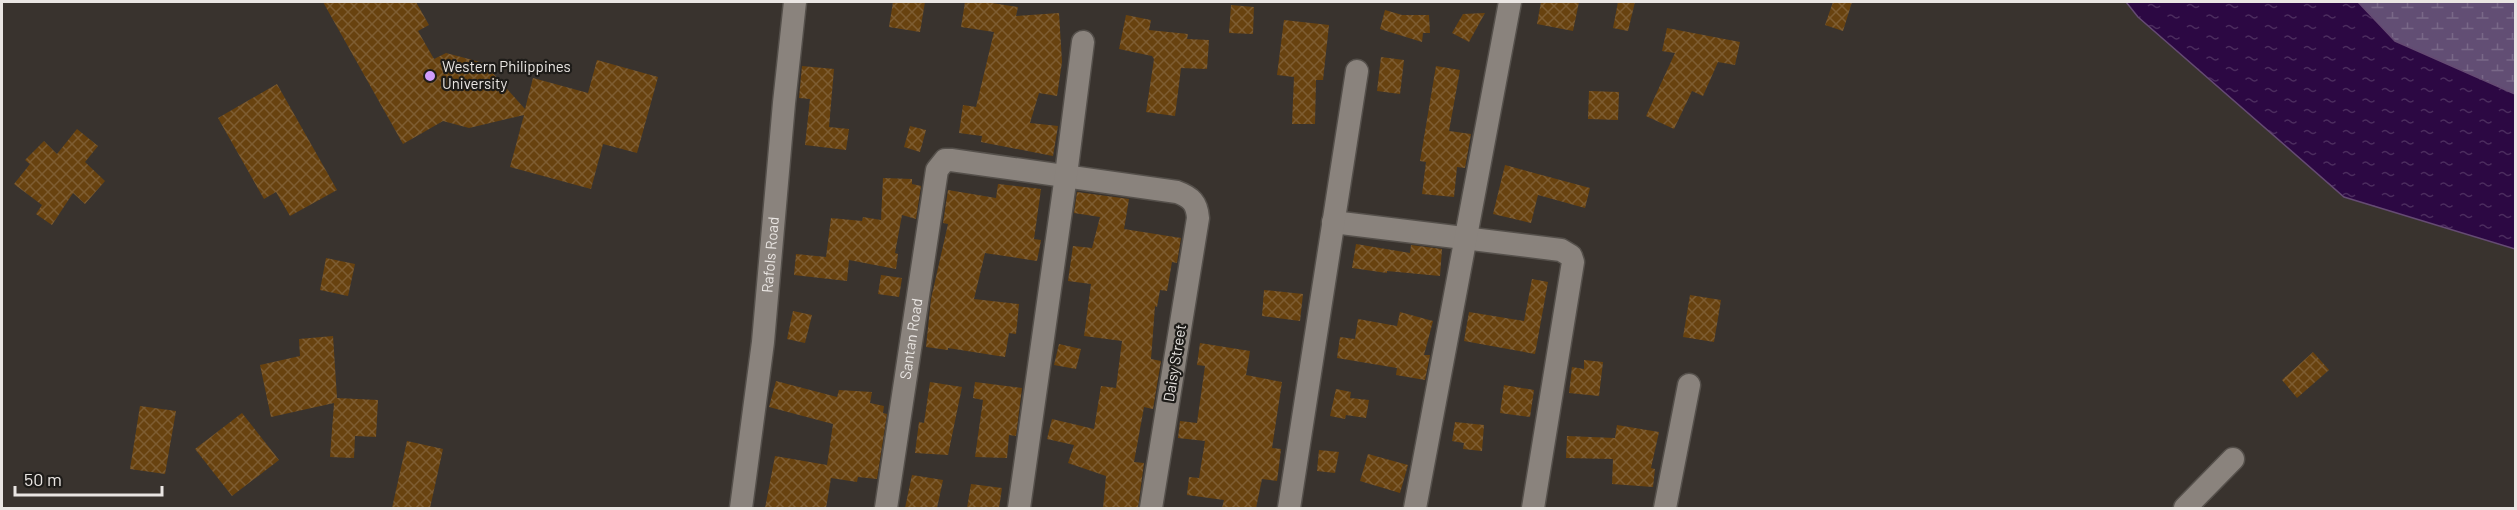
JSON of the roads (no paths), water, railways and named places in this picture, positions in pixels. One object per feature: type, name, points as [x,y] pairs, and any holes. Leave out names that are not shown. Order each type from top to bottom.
[{"type":"street","name":"Rafols Road","points":[[741,508],[764,342],[795,2]]},
{"type":"street","points":[[1415,508],[1510,2]]},
{"type":"street","points":[[1018,508],[1083,42]]},
{"type":"street","points":[[1289,508],[1357,71]]},
{"type":"street","name":"Santan Road","points":[[886,508],[937,170],[945,160],[951,160],[1066,175]]},
{"type":"street","name":"Daisy Street","points":[[1066,175],[1187,195],[1198,208],[1151,508]]},
{"type":"street","points":[[1333,222],[1561,250],[1571,256],[1573,262],[1533,508]]},
{"type":"street","points":[[1665,508],[1689,385]]},
{"type":"street","points":[[2185,508],[2233,459]]},
{"type":"water","points":[[2126,2],[2358,2],[2395,41],[2515,94],[2515,249],[2344,197],[2138,17]]},
{"type":"place","name":"Western Philippines University","points":[[430,76]]}]
